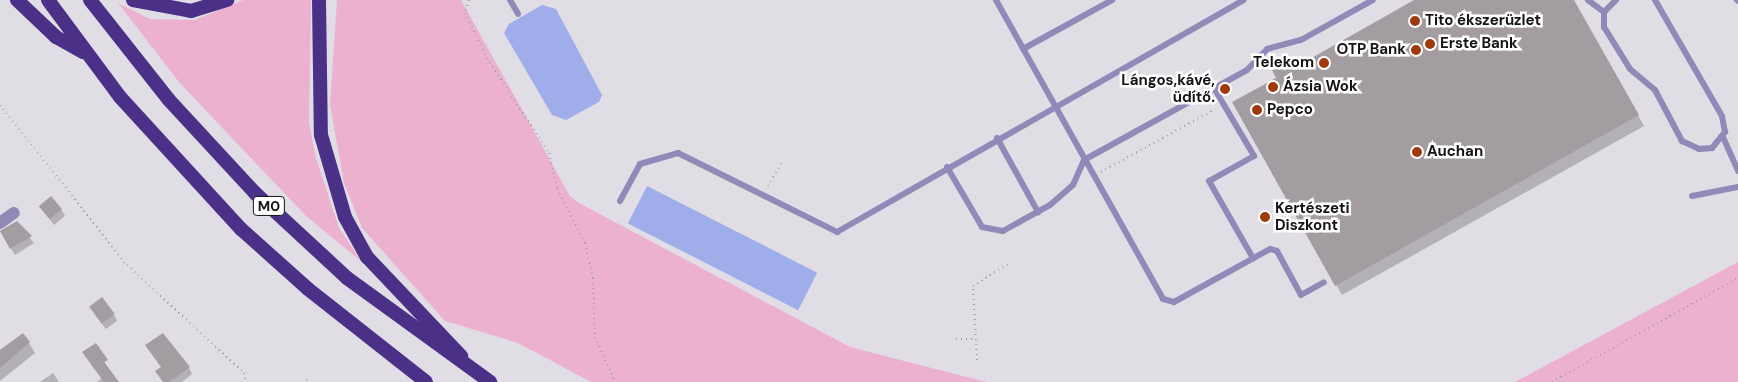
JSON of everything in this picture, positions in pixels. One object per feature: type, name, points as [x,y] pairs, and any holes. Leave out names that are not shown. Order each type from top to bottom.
[{"type":"highway","points":[[17,0],[56,36],[87,55]]},
{"type":"highway","name":"M0","points":[[48,0],[87,55],[178,164],[241,229],[308,289],[426,382]]},
{"type":"highway","name":"M0","points":[[90,0],[169,100],[255,193],[347,278],[486,379]]},
{"type":"highway","points":[[133,0],[191,11],[227,0]]},
{"type":"highway","points":[[319,0],[321,135],[346,217],[367,257],[486,379]]},
{"type":"street","points":[[0,223],[14,213]]},
{"type":"lane","points":[[510,0],[518,14]]},
{"type":"lane","points":[[996,0],[1162,299],[1174,302],[1252,258],[1274,249],[1301,295],[1324,282]]},
{"type":"lane","points":[[1023,50],[1112,0]]},
{"type":"lane","points":[[620,201],[640,164],[678,153],[763,193],[837,232],[1054,105],[1243,0]]},
{"type":"lane","points":[[947,167],[982,227],[1003,231],[1038,212],[1073,185],[1084,160],[1256,63],[1267,49],[1301,40],[1373,0]]},
{"type":"lane","points":[[1588,0],[1604,12]]},
{"type":"lane","points":[[1616,0],[1604,12],[1604,27],[1630,69],[1655,90],[1682,141],[1699,149],[1712,148],[1723,137]]},
{"type":"lane","points":[[1655,0],[1722,116],[1723,137],[1738,171]]},
{"type":"lane","points":[[1214,88],[1254,156],[1209,181],[1252,258]]},
{"type":"lane","points":[[997,138],[1038,212]]},
{"type":"lane","points":[[1692,196],[1738,187]]},
{"type":"path","points":[[469,0],[465,13],[487,58],[549,153],[557,189],[585,243],[593,278],[595,337],[615,382]]},
{"type":"path","points":[[1093,176],[1224,104]]},
{"type":"path","points":[[0,105],[127,265],[244,373],[246,382]]},
{"type":"path","points":[[763,193],[783,160]]},
{"type":"path","points":[[977,360],[973,286],[1008,264]]},
{"type":"path","points":[[1552,382],[1738,278]]},
{"type":"path","points":[[956,339],[976,339]]},
{"type":"shaded area","points":[[243,0],[311,0],[309,123],[316,158],[339,228],[362,262],[306,216],[179,82],[118,3],[150,19],[195,20]]},
{"type":"shaded area","points":[[337,0],[461,0],[570,196],[579,203],[850,347],[986,382],[591,382],[518,343],[445,321],[362,228],[344,183],[330,105]]},
{"type":"shaded area","points":[[1738,262],[1738,382],[1515,382]]},
{"type":"water","points":[[542,5],[556,9],[602,95],[599,102],[566,120],[552,115],[504,33],[509,24]]},
{"type":"water","points":[[647,186],[817,273],[798,310],[628,223]]},
{"type":"building","name":"Auchan","points":[[1414,0],[1574,0],[1639,115],[1335,286],[1232,102],[1276,78],[1272,70],[1290,61],[1294,68]]},
{"type":"building","points":[[51,196],[62,209],[50,219],[39,206]]},
{"type":"building","points":[[17,221],[32,236],[10,249],[0,231]]},
{"type":"building","points":[[102,297],[115,314],[102,323],[89,307]]},
{"type":"building","points":[[23,333],[30,342],[0,368],[0,350]]},
{"type":"building","points":[[163,333],[190,367],[169,382],[163,382],[155,371],[161,367],[145,345]]},
{"type":"building","points":[[96,343],[108,360],[104,362],[119,382],[104,382],[82,352]]},
{"type":"place","name":"Tito ékszerüzlet","points":[[1415,21]]},
{"type":"place","name":"Erste Bank","points":[[1430,44]]},
{"type":"place","name":"OTP Bank","points":[[1416,50]]},
{"type":"place","name":"Telekom","points":[[1324,63]]},
{"type":"place","name":"Ázsia Wok","points":[[1273,87]]},
{"type":"place","name":"Lángos,kávé, üdítő.","points":[[1225,89]]},
{"type":"place","name":"Pepco","points":[[1257,110]]},
{"type":"place","name":"Auchan","points":[[1417,152]]},
{"type":"place","name":"Kertészeti Diszkont","points":[[1265,217]]}]
